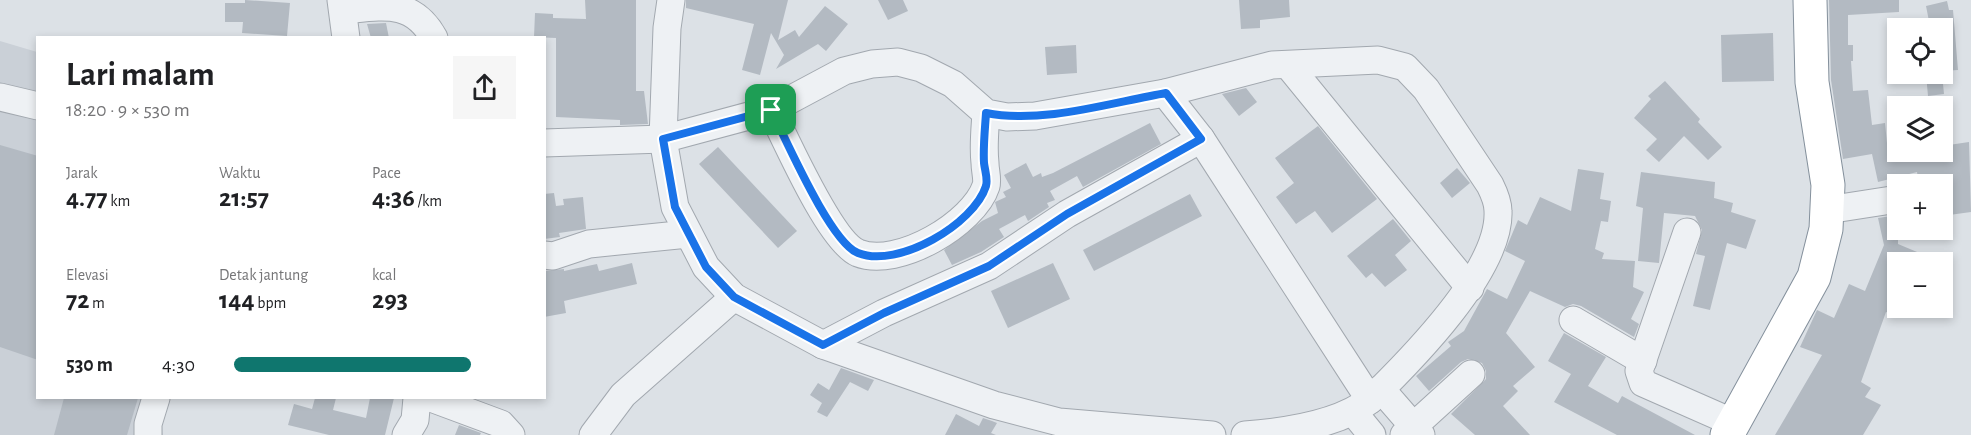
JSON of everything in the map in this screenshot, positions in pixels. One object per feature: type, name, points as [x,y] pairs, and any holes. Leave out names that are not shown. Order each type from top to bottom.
[{"type":"highway","points":[[1731,429],[1814,277],[1826,230],[1828,185],[1812,82],[1810,0]]},
{"type":"street","points":[[671,0],[667,28],[663,139],[675,207],[706,267],[734,297],[823,345],[994,405],[1059,422],[1212,435]]},
{"type":"street","points":[[335,36],[339,3]]},
{"type":"street","points":[[339,3],[346,36]]},
{"type":"street","points":[[339,3],[406,6],[426,21],[433,36]]},
{"type":"street","points":[[546,143],[663,139],[771,110],[844,71],[872,64],[898,62],[921,68],[952,84],[986,113],[1007,117],[1035,116],[1166,93],[1240,72],[1288,65],[1378,60],[1395,62],[1414,75],[1490,185],[1496,199],[1498,220],[1488,253],[1470,288],[1368,401],[1318,422],[1245,435]]},
{"type":"street","points":[[1288,65],[1470,288]]},
{"type":"street","points":[[1166,93],[1201,139],[1368,401],[1413,432],[1470,374]]},
{"type":"street","points":[[0,96],[36,105]]},
{"type":"street","points":[[771,110],[834,232],[858,253],[884,255],[906,252],[929,241],[978,205],[987,183],[984,162],[986,113]]},
{"type":"street","points":[[823,345],[884,313],[989,266],[1067,214],[1201,139]]},
{"type":"street","points":[[1827,210],[1887,201]]},
{"type":"street","points":[[1687,232],[1639,371],[1643,383],[1731,429]]},
{"type":"street","points":[[546,255],[554,256],[589,244],[687,234]]},
{"type":"street","points":[[593,435],[623,395],[734,297]]},
{"type":"street","points":[[1573,320],[1643,361]]},
{"type":"street","points":[[148,435],[148,424],[156,399]]},
{"type":"street","points":[[406,435],[415,420],[417,399]]},
{"type":"street","points":[[434,399],[501,424],[511,435]]},
{"type":"street","points":[[1368,401],[1372,435]]},
{"type":"shaded area","points":[[0,41],[36,52],[36,399],[170,399],[162,424],[163,435],[0,435]]},
{"type":"building","points":[[245,0],[290,3],[287,36],[242,33],[243,22],[225,22],[225,3],[245,3]]},
{"type":"building","points":[[585,0],[636,0],[636,91],[644,91],[648,124],[620,125],[620,120],[556,117],[556,38],[534,36],[535,13],[553,14],[553,18],[586,19]]},
{"type":"building","points":[[686,0],[788,0],[778,40],[795,30],[799,37],[825,6],[848,24],[826,51],[818,44],[776,69],[784,55],[771,33],[760,75],[742,70],[754,24],[686,8]]},
{"type":"building","points":[[878,0],[903,0],[908,11],[888,20]]},
{"type":"building","points":[[1239,0],[1289,0],[1290,17],[1260,20],[1260,28],[1241,29]]},
{"type":"building","points":[[1829,0],[1899,0],[1899,12],[1848,15],[1848,45],[1853,45],[1853,61],[1851,61],[1853,91],[1868,90],[1872,125],[1885,123],[1887,162],[1953,162],[1953,144],[1969,142],[1971,212],[1953,214],[1953,174],[1917,174],[1917,172],[1887,174],[1887,180],[1878,182],[1872,154],[1843,159],[1831,80]]},
{"type":"building","points":[[1947,1],[1949,10],[1953,10],[1958,70],[1953,70],[1953,18],[1928,18],[1926,6]]},
{"type":"building","points":[[386,23],[389,36],[370,36],[367,24]]},
{"type":"building","points":[[1773,33],[1774,81],[1722,82],[1721,35]]},
{"type":"building","points":[[1076,45],[1077,73],[1047,75],[1045,47]]},
{"type":"building","points":[[1665,81],[1700,119],[1698,122],[1722,147],[1708,160],[1684,136],[1659,162],[1646,150],[1657,139],[1634,118],[1651,99],[1648,96]]},
{"type":"building","points":[[1927,84],[1943,84],[1944,94],[1928,96]]},
{"type":"building","points":[[1246,88],[1257,102],[1239,116],[1222,94]]},
{"type":"building","points":[[1150,123],[1161,144],[1083,187],[1077,176],[1050,191],[1055,200],[1047,203],[1049,207],[1028,221],[1025,215],[999,229],[1004,237],[981,252],[952,265],[944,250],[982,221],[998,213],[995,202],[1006,197],[1003,192],[1011,188],[1004,175],[1026,163],[1033,177],[1041,173],[1042,177]]},
{"type":"building","points":[[1318,126],[1377,199],[1332,233],[1315,211],[1296,224],[1276,197],[1294,183],[1275,158]]},
{"type":"building","points":[[0,145],[36,155],[36,359],[0,347]]},
{"type":"building","points":[[718,147],[797,231],[778,248],[699,164]]},
{"type":"building","points":[[1457,168],[1470,183],[1452,198],[1440,183]]},
{"type":"building","points":[[1578,169],[1604,173],[1600,199],[1611,201],[1608,222],[1601,221],[1595,249],[1604,253],[1602,259],[1635,261],[1633,287],[1644,292],[1631,319],[1639,324],[1634,337],[1581,306],[1573,304],[1565,307],[1530,291],[1506,333],[1535,367],[1513,386],[1518,391],[1503,406],[1530,435],[1475,435],[1451,414],[1486,379],[1486,371],[1482,363],[1468,359],[1461,362],[1429,391],[1416,376],[1451,346],[1448,342],[1464,331],[1487,289],[1507,299],[1525,261],[1505,251],[1518,220],[1527,225],[1540,197],[1571,211]]},
{"type":"building","points":[[1641,172],[1715,182],[1714,198],[1733,203],[1731,212],[1756,220],[1746,249],[1727,243],[1710,310],[1693,306],[1705,256],[1696,254],[1702,230],[1695,216],[1664,213],[1659,263],[1638,261],[1643,208],[1636,206]]},
{"type":"building","points":[[554,193],[556,206],[564,205],[563,199],[583,197],[586,229],[559,233],[560,237],[546,239],[546,194]]},
{"type":"building","points":[[1190,194],[1202,216],[1094,271],[1083,250]]},
{"type":"building","points":[[1887,217],[1887,240],[1898,240],[1898,244],[1917,252],[1887,252],[1887,312],[1861,382],[1871,388],[1865,397],[1881,405],[1863,435],[1775,435],[1822,355],[1800,347],[1817,310],[1834,318],[1849,284],[1865,291],[1884,245],[1878,218]]},
{"type":"building","points":[[1393,219],[1411,241],[1395,255],[1407,270],[1385,287],[1372,273],[1366,278],[1347,256]]},
{"type":"building","points":[[632,263],[637,284],[564,301],[566,313],[546,317],[546,271],[564,269],[564,271],[597,264],[599,271]]},
{"type":"building","points":[[1053,263],[1070,299],[1008,328],[991,291]]},
{"type":"building","points":[[1564,333],[1606,357],[1588,386],[1618,403],[1622,396],[1695,435],[1617,435],[1554,402],[1571,374],[1548,361]]},
{"type":"building","points":[[841,368],[874,380],[868,391],[850,382],[827,417],[817,412],[822,403],[810,395],[818,383],[829,390]]},
{"type":"building","points":[[64,399],[138,399],[127,435],[54,435]]},
{"type":"building","points":[[315,399],[336,399],[333,410],[366,418],[370,399],[394,399],[385,435],[329,435],[288,425],[294,404],[312,409]]},
{"type":"building","points":[[956,414],[979,426],[983,418],[997,423],[991,433],[996,435],[945,435]]},
{"type":"building","points":[[459,425],[481,433],[480,435],[455,435]]},
{"type":"route","points":[[1166,93],[1201,139],[1067,214],[989,266],[884,313],[846,335],[823,345],[734,297],[706,267],[675,207],[663,139],[771,110],[834,232],[858,253],[884,255],[906,252],[929,241],[978,205],[987,183],[984,162],[986,113],[1007,117],[1035,116],[1166,93]]}]
